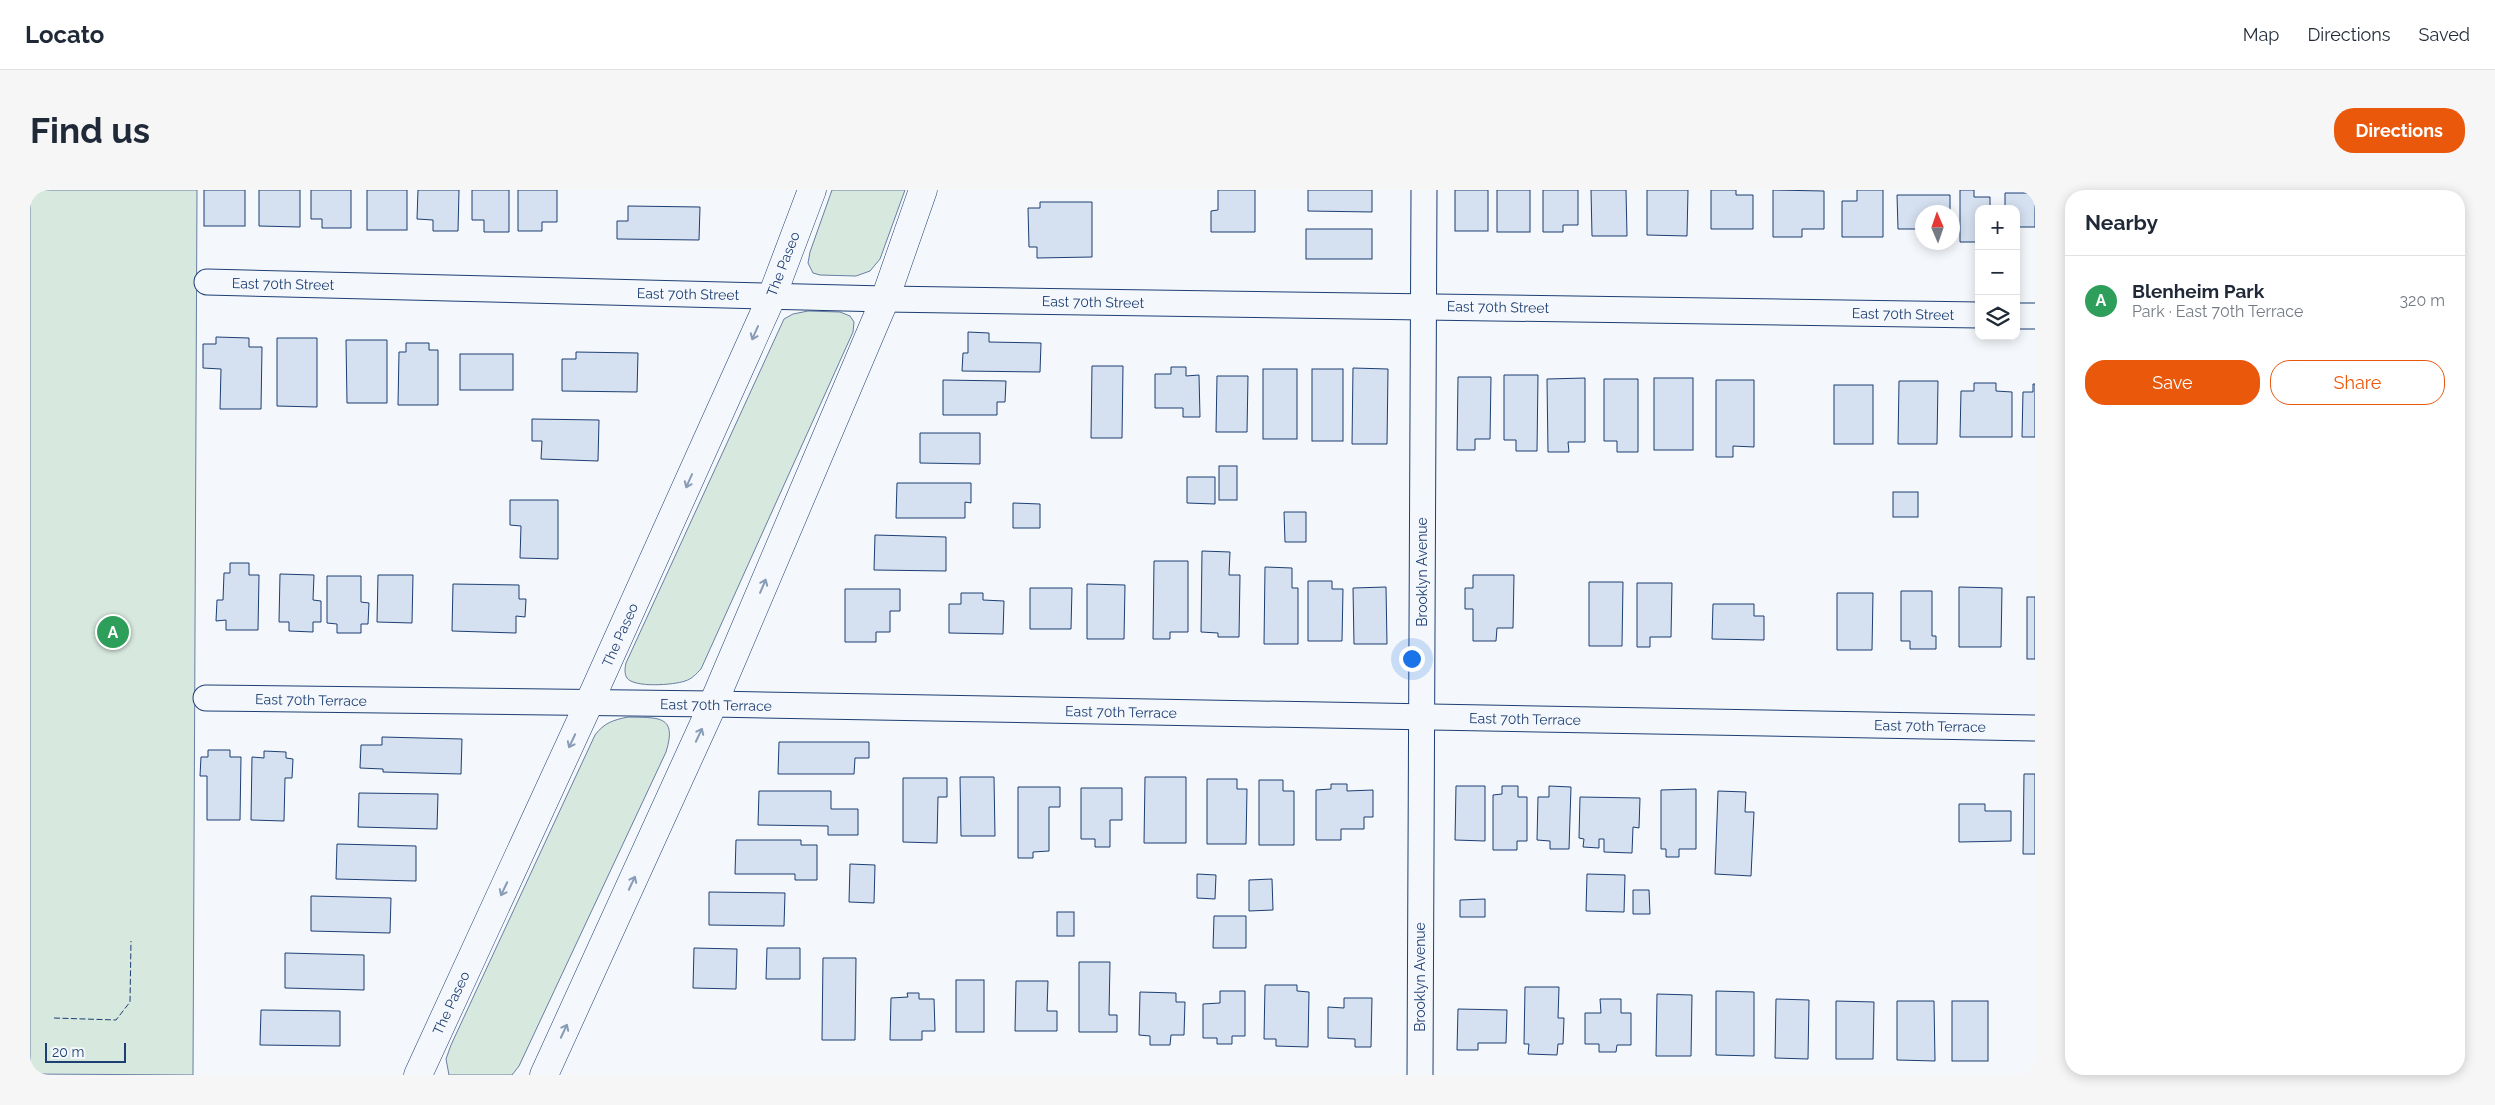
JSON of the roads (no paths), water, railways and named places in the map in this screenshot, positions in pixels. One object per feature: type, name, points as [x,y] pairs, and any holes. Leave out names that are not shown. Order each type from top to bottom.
[{"type":"main road","name":"The Paseo","points":[[418,1075],[589,703],[772,296],[812,190]]},
{"type":"main road","points":[[544,1075],[713,704],[885,299],[923,190]]},
{"type":"street","name":"Brooklyn Avenue","points":[[1420,1075],[1424,190]]},
{"type":"street","name":"East 70th Street","points":[[207,282],[885,299],[1975,315]]},
{"type":"street","points":[[2020,316],[2035,316]]},
{"type":"street","name":"East 70th Terrace","points":[[206,698],[713,704],[2035,728]]},
{"type":"place","name":"Blenheim Park","points":[[113,632]]}]
